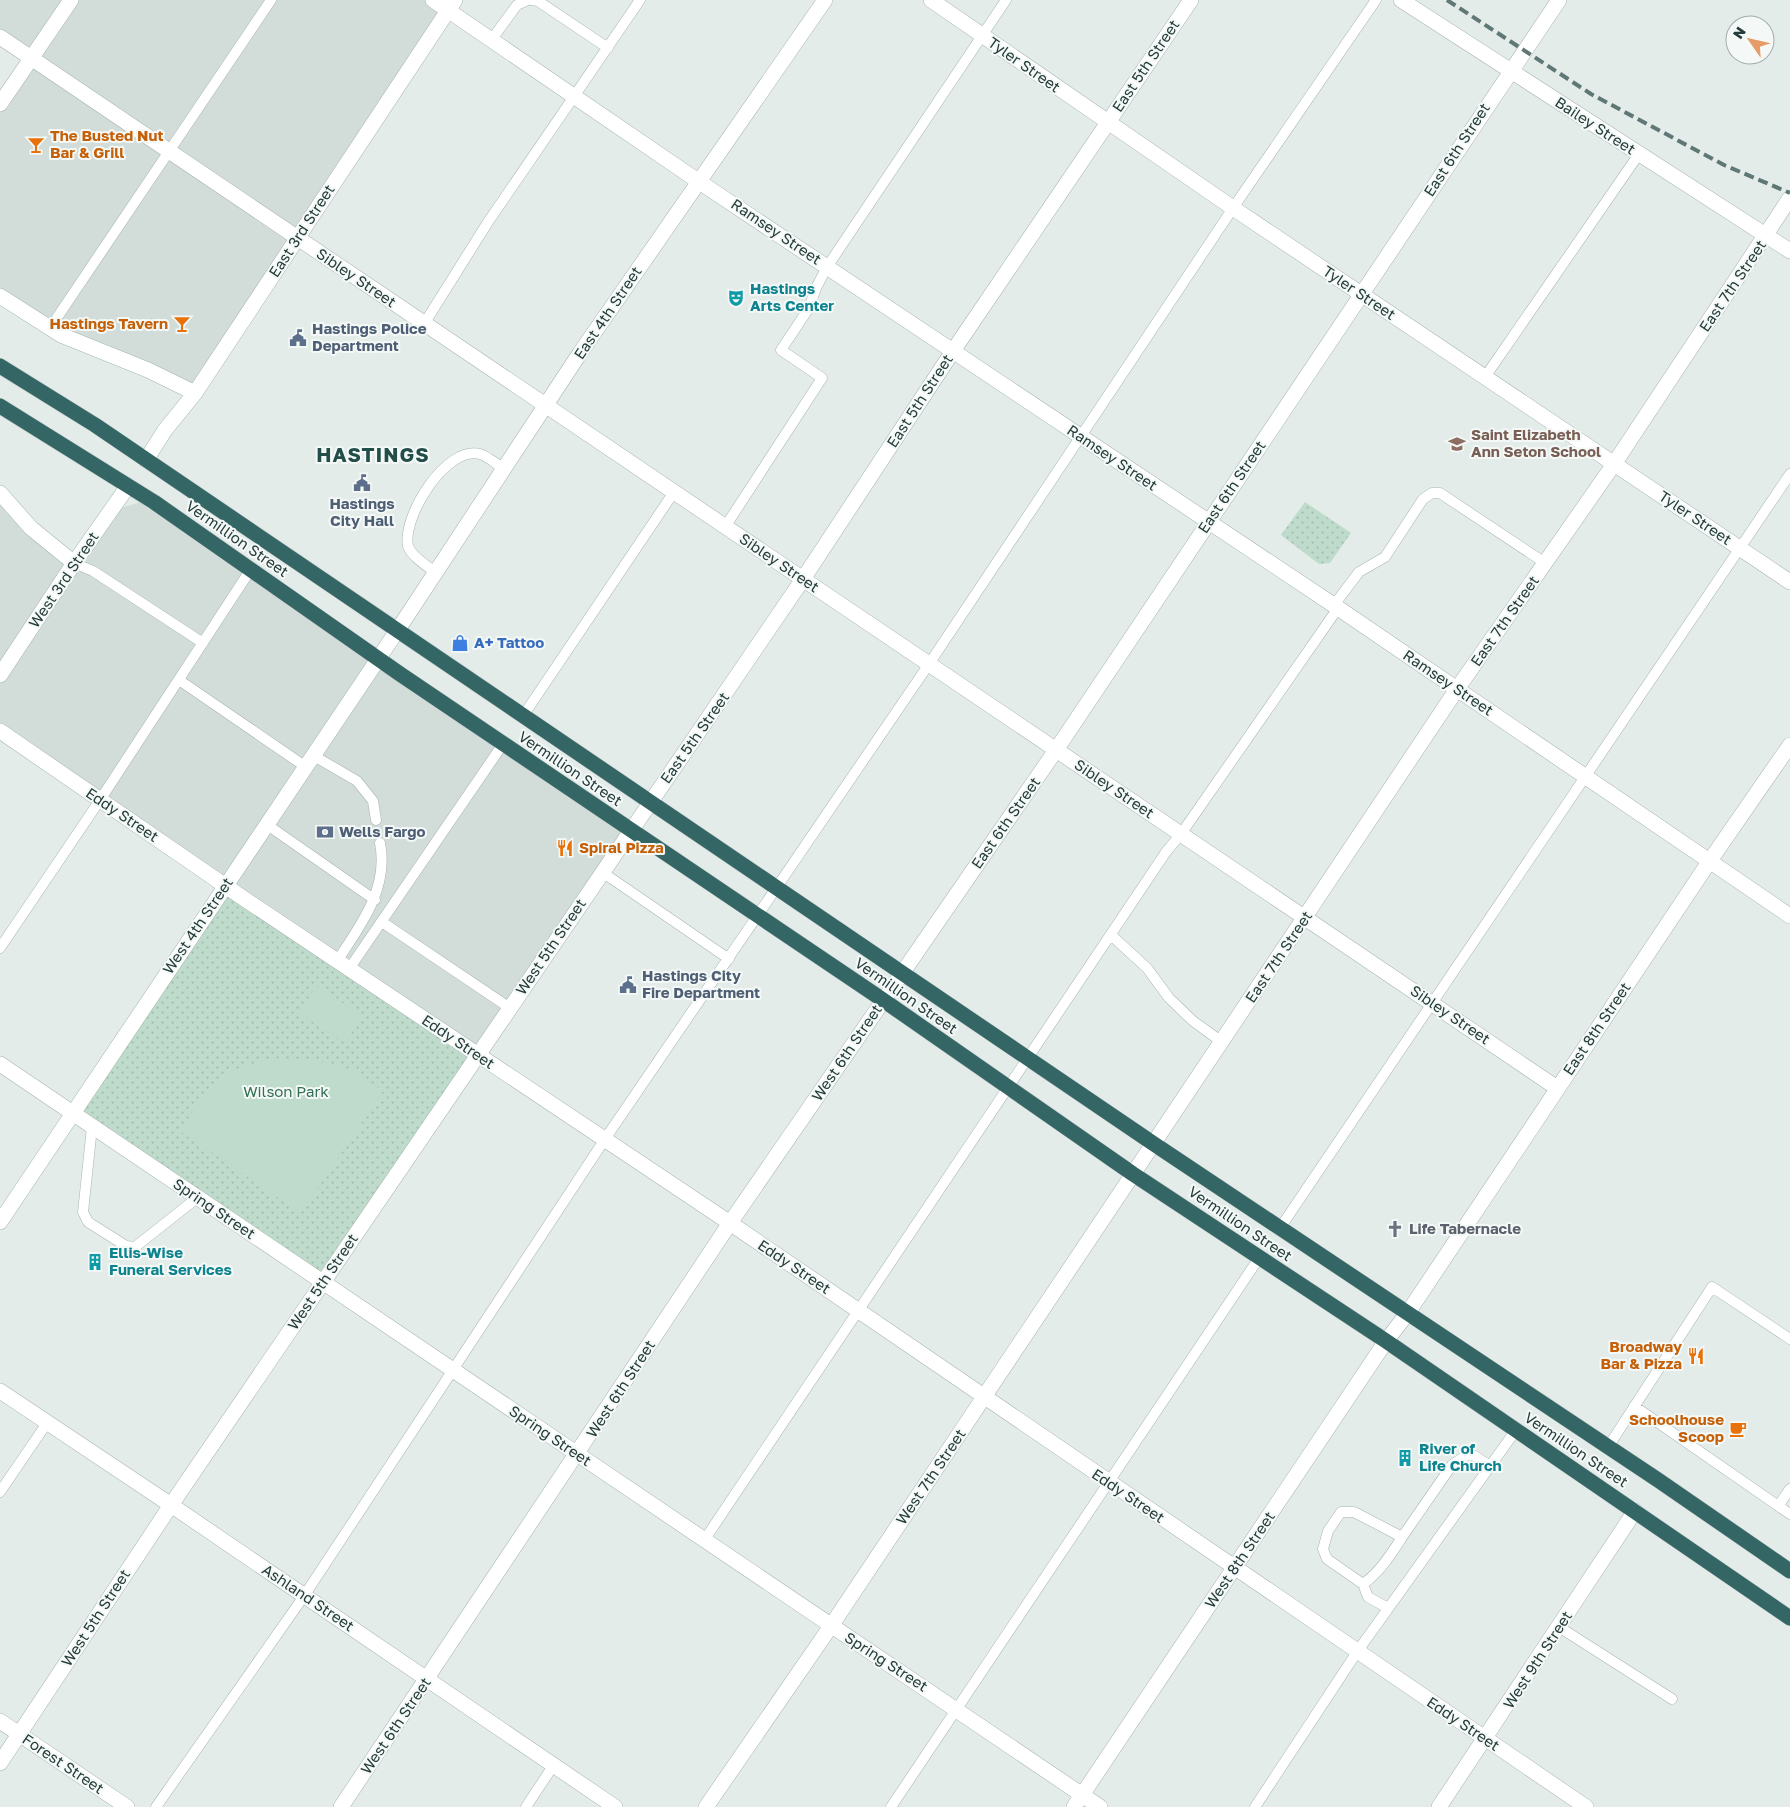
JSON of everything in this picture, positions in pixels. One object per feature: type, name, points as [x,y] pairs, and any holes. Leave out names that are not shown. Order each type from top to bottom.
[{"type":"highway","name":"Vermillion Street","points":[[0,366],[95,425],[1154,1144],[1790,1570]]},
{"type":"highway","name":"Vermillion Street","points":[[0,406],[128,486],[251,569],[379,660],[883,1000],[1133,1174],[1386,1340],[1790,1618]]},
{"type":"street","points":[[0,104],[71,0]]},
{"type":"street","name":"Ramsey Street","points":[[433,0],[452,5],[492,39],[698,181],[1336,607],[1790,916]]},
{"type":"street","name":"East 4th Street","points":[[397,631],[503,468],[698,181],[825,0]]},
{"type":"street","name":"Tyler Street","points":[[931,0],[1233,208],[1790,582]]},
{"type":"street","name":"East 5th Street","points":[[650,803],[803,580],[953,350],[1191,0]]},
{"type":"street","name":"Bailey Street","points":[[1401,0],[1790,250]]},
{"type":"street","name":"East 6th Street","points":[[903,972],[1056,750],[1510,70],[1559,0]]},
{"type":"street","name":"East 3rd Street","points":[[146,460],[164,430],[195,393],[452,5]]},
{"type":"street","name":"Sibley Street","points":[[0,37],[1557,1088]]},
{"type":"street","name":"East 7th Street","points":[[1154,1144],[1457,689],[1614,464],[1767,236],[1790,198]]},
{"type":"street","points":[[0,296],[50,328],[195,393]]},
{"type":"street","name":"West 3rd Street","points":[[0,675],[74,563],[128,486]]},
{"type":"street","points":[[0,493],[31,528],[74,563]]},
{"type":"street","name":"West 4th Street","points":[[0,1222],[74,1114],[224,885],[397,631]]},
{"type":"street","name":"Eddy Street","points":[[0,731],[224,885],[730,1223],[1234,1569],[1586,1807]]},
{"type":"street","name":"East 8th Street","points":[[1407,1314],[1709,862],[1790,745]]},
{"type":"street","name":"West 5th Street","points":[[0,1763],[171,1504],[650,803]]},
{"type":"street","name":"West 6th Street","points":[[341,1807],[730,1223],[903,972]]},
{"type":"street","name":"Spring Street","points":[[0,1064],[577,1455],[956,1708],[1078,1801],[1100,1807]]},
{"type":"street","name":"West 7th Street","points":[[706,1807],[831,1626],[1154,1144]]},
{"type":"street","name":"West 8th Street","points":[[1078,1801],[1386,1340],[1407,1314]]},
{"type":"street","name":"Ashland Street","points":[[0,1391],[171,1504],[615,1807]]},
{"type":"street","name":"West 9th Street","points":[[1439,1807],[1635,1512]]},
{"type":"street","name":"Forest Street","points":[[0,1721],[127,1807]]},
{"type":"lane","points":[[50,328],[271,0]]},
{"type":"lane","points":[[492,39],[517,5],[529,0],[538,1],[608,48]]},
{"type":"lane","points":[[424,324],[488,222],[640,0]]},
{"type":"lane","points":[[725,527],[822,378],[781,350],[809,308],[816,288],[827,267],[1006,0]]},
{"type":"lane","points":[[156,1807],[304,1596],[605,1139],[929,664],[1233,208],[1376,0]]},
{"type":"lane","points":[[1484,377],[1639,154]]},
{"type":"lane","points":[[435,572],[415,556],[408,547],[408,533],[419,502],[429,484],[456,460],[468,455],[479,454],[503,468]]},
{"type":"lane","points":[[1280,1228],[1790,474]]},
{"type":"lane","points":[[523,716],[674,492]]},
{"type":"lane","points":[[705,1539],[1166,852],[1181,834],[1359,572],[1385,557],[1423,499],[1432,493],[1440,494],[1545,563]]},
{"type":"lane","points":[[74,563],[93,571],[203,643]]},
{"type":"lane","points":[[0,948],[100,800],[251,569]]},
{"type":"lane","points":[[179,680],[310,761],[357,781],[373,802],[376,820]]},
{"type":"lane","points":[[349,969],[503,744]]},
{"type":"lane","points":[[266,824],[375,900]]},
{"type":"lane","points":[[337,961],[375,900],[383,858],[380,843]]},
{"type":"lane","points":[[602,872],[729,959]]},
{"type":"lane","points":[[382,922],[510,1008]]},
{"type":"lane","points":[[1110,935],[1147,968],[1169,998],[1193,1021],[1222,1042]]},
{"type":"lane","points":[[92,1127],[83,1199],[83,1212],[88,1222],[126,1246],[135,1246],[197,1198]]},
{"type":"lane","points":[[891,1807],[1259,1258]]},
{"type":"lane","points":[[1608,1447],[1712,1287],[1790,1339]]},
{"type":"lane","points":[[1634,1406],[1790,1514]]},
{"type":"lane","points":[[0,1492],[47,1423]]},
{"type":"lane","points":[[1255,1807],[1357,1652],[1516,1430]]},
{"type":"lane","points":[[1363,1584],[1374,1576],[1452,1465],[1470,1453],[1490,1466]]},
{"type":"lane","points":[[1778,1506],[1790,1489]]},
{"type":"lane","points":[[1388,1608],[1368,1597],[1363,1584],[1327,1559],[1323,1549],[1328,1531],[1341,1512],[1354,1512],[1402,1537]]},
{"type":"lane","points":[[1559,1627],[1672,1699]]},
{"type":"lane","points":[[526,1807],[553,1766]]},
{"type":"shaded area","points":[[0,0],[455,0],[195,393],[61,335],[0,296],[0,104],[31,59],[0,37]]},
{"type":"shaded area","points":[[0,493],[74,563],[121,508],[144,501],[630,831],[477,1055],[0,731]]},
{"type":"green space","points":[[1305,502],[1351,533],[1330,563],[1319,564],[1281,535]]},
{"type":"green space","name":"Wilson Park","points":[[224,885],[477,1055],[324,1282],[74,1114]]},
{"type":"green space","points":[[316,986],[363,1016],[345,1043],[299,1013]]},
{"type":"green space","points":[[272,1058],[314,1060],[353,1070],[383,1091],[301,1213],[180,1131],[199,1102],[233,1070]]},
{"type":"railway","points":[[1447,0],[1591,94],[1724,165],[1790,193]]},
{"type":"place","name":"The Busted Nut Bar & Grill","points":[[36,145]]},
{"type":"place","name":"Hastings Arts Center","points":[[736,298]]},
{"type":"place","name":"Hastings Tavern","points":[[182,324]]},
{"type":"place","name":"Hastings Police Department","points":[[298,338]]},
{"type":"place","name":"Saint Elizabeth Ann Seton School","points":[[1457,444]]},
{"type":"place","name":"Hastings City Hall","points":[[362,483]]},
{"type":"place","name":"A+ Tattoo","points":[[460,643]]},
{"type":"place","name":"Wells Fargo","points":[[325,832]]},
{"type":"place","name":"Spiral Pizza","points":[[565,848]]},
{"type":"place","name":"Hastings City Fire Department","points":[[628,985]]},
{"type":"place","name":"Life Tabernacle","points":[[1395,1229]]},
{"type":"place","name":"Ellis-Wise Funeral Services","points":[[95,1262]]},
{"type":"place","name":"Broadway Bar & Pizza","points":[[1696,1356]]},
{"type":"place","name":"Schoolhouse Scoop","points":[[1738,1429]]},
{"type":"place","name":"River of Life Church","points":[[1405,1458]]},
{"type":"district","name":"HASTINGS","points":[[373,455]]}]
